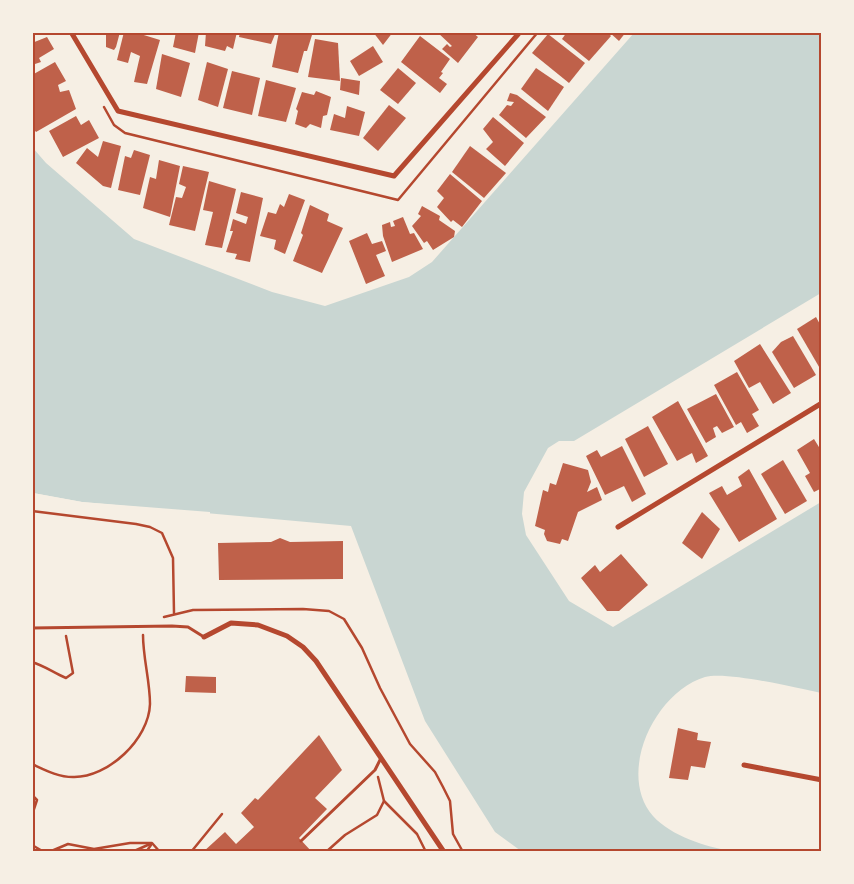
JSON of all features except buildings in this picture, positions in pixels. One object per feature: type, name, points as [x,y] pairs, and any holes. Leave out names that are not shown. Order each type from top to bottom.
[{"type":"street","points":[[71,32],[118,112],[394,176],[520,32]]},
{"type":"street","points":[[618,527],[822,403]]},
{"type":"street","points":[[204,637],[231,623],[258,625],[287,636],[303,647],[316,661],[444,852]]},
{"type":"street","points":[[744,765],[822,780]]},
{"type":"lane","points":[[32,628],[188,627],[204,637]]},
{"type":"lane","points":[[301,841],[375,770],[381,758]]},
{"type":"path","points":[[99,100],[114,125],[125,133],[398,200],[538,32]]},
{"type":"path","points":[[32,511],[136,524],[150,527],[162,533],[173,558],[174,613]]},
{"type":"path","points":[[32,764],[67,777],[91,776],[135,744],[146,728],[150,704],[143,653],[143,626]]},
{"type":"path","points":[[32,662],[46,666],[66,678],[73,674],[66,627]]},
{"type":"path","points":[[375,770],[384,801],[417,834],[426,852]]},
{"type":"path","points":[[32,796],[37,800],[32,815]]},
{"type":"path","points":[[326,852],[345,835],[377,815],[384,801]]},
{"type":"path","points":[[192,852],[222,814]]},
{"type":"path","points":[[49,852],[68,844],[94,849],[130,843],[152,843],[160,852]]},
{"type":"path","points":[[132,852],[152,843]]},
{"type":"path","points":[[146,852],[152,843]]},
{"type":"path","points":[[32,846],[44,852]]},
{"type":"shaded area","points":[[634,33],[821,33],[821,293],[574,441],[559,441],[548,448],[524,492],[522,514],[526,535],[569,601],[613,627],[821,502],[821,693],[745,678],[729,676],[705,677],[687,686],[671,699],[657,716],[646,736],[640,757],[638,778],[643,798],[653,816],[669,829],[690,840],[732,851],[521,851],[495,832],[425,721],[351,526],[82,502],[33,493],[33,148],[46,163],[134,239],[272,292],[325,306],[409,277],[432,262]]},
{"type":"pier","points":[[33,493],[82,502],[210,512],[210,515],[81,504],[32,496]]}]
